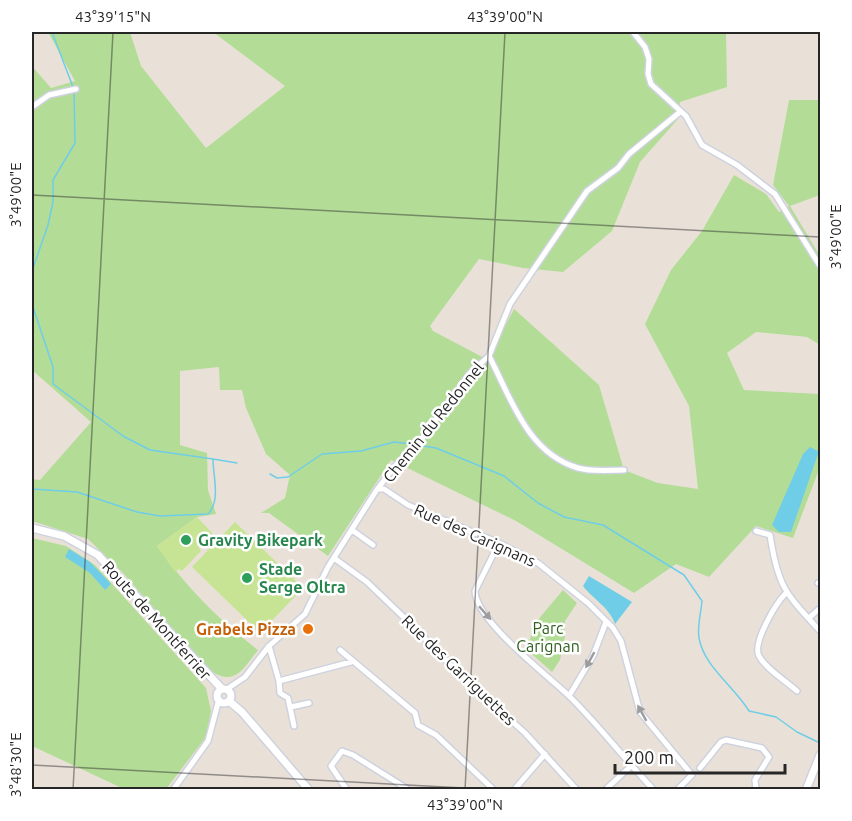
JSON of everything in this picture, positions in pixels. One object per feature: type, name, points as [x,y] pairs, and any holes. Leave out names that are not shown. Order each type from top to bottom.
[{"type":"street","points":[[633,32],[645,47],[649,59],[648,74],[651,84],[686,116],[702,145],[737,165],[775,194],[820,266]]},
{"type":"street","points":[[32,107],[49,95],[74,89]]},
{"type":"street","name":"Chemin du Redonnel","points":[[225,695],[245,676],[269,646],[305,614],[334,558],[395,466],[420,441],[470,373],[489,356],[510,304],[587,191],[618,168],[628,154],[680,112]]},
{"type":"street","name":"Chemin du Redonnel","points":[[489,356],[525,428],[538,445],[578,468],[624,470]]},
{"type":"street","name":"Rue des Carignans","points":[[379,489],[384,489],[408,505],[499,543],[554,574],[606,622],[621,641],[640,712],[692,775],[677,789]]},
{"type":"street","name":"Route de Montferrier","points":[[32,528],[64,536],[98,555],[309,789]]},
{"type":"street","points":[[352,530],[373,544]]},
{"type":"street","points":[[756,531],[770,535],[776,571],[786,593],[820,631]]},
{"type":"street","points":[[499,543],[474,591],[476,603],[522,654],[569,696],[654,789]]},
{"type":"street","name":"Rue des Garriguettes","points":[[334,558],[368,582],[454,669],[545,754],[577,789]]},
{"type":"street","points":[[786,593],[777,602],[757,648],[759,657],[797,691]]},
{"type":"street","points":[[809,618],[820,608]]},
{"type":"street","points":[[569,696],[593,656],[606,622]]},
{"type":"street","points":[[269,646],[279,681],[279,693],[288,698],[294,726]]},
{"type":"street","points":[[340,650],[351,662],[415,713],[418,725],[436,735],[494,789]]},
{"type":"street","points":[[279,681],[351,662]]},
{"type":"street","points":[[172,789],[208,741],[225,695]]},
{"type":"street","points":[[291,707],[309,703]]},
{"type":"street","points":[[700,768],[721,742],[726,740],[762,748],[769,757],[754,780],[756,789]]},
{"type":"street","points":[[347,789],[331,766],[342,751],[409,789]]},
{"type":"street","points":[[514,789],[545,754]]},
{"type":"street","points":[[806,789],[820,755]]},
{"type":"street","points":[[605,789],[631,766]]},
{"type":"green space","points":[[48,32],[130,32],[141,66],[206,148],[285,86],[213,32],[726,32],[727,87],[680,102],[678,119],[640,162],[612,231],[563,272],[523,268],[479,259],[430,326],[433,331],[488,360],[514,309],[599,385],[624,470],[658,483],[698,489],[689,406],[645,324],[671,270],[702,231],[734,175],[766,194],[779,212],[789,206],[773,185],[789,100],[820,100],[820,195],[790,206],[820,256],[820,345],[807,337],[756,332],[727,353],[744,390],[820,394],[820,467],[793,538],[756,526],[709,577],[676,564],[634,593],[516,521],[391,460],[328,556],[269,513],[261,513],[285,498],[290,475],[266,454],[246,408],[242,390],[220,390],[219,367],[180,371],[180,445],[207,453],[208,490],[216,514],[197,517],[157,546],[204,602],[258,650],[241,671],[230,677],[215,673],[205,667],[123,573],[88,539],[32,521],[32,479],[40,480],[91,422],[32,370],[32,66],[51,88],[75,81]]},
{"type":"green space","name":"Gravity Bikepark","points":[[197,517],[213,534],[182,571],[179,569],[175,572],[157,546]]},
{"type":"green space","name":"Stade Serge Oltra","points":[[235,522],[303,588],[260,633],[192,567]]},
{"type":"green space","points":[[32,538],[66,546],[95,565],[206,688],[211,711],[206,737],[166,789],[124,789],[32,746]]},
{"type":"green space","name":"Parc Carignan","points":[[563,590],[577,603],[565,621],[565,636],[560,660],[552,672],[525,648],[531,637],[531,628]]},
{"type":"water","points":[[810,447],[818,451],[818,454],[791,532],[779,532],[772,525],[803,454]]},
{"type":"water","points":[[69,549],[90,562],[111,584],[105,590],[90,573],[65,557]]},
{"type":"water","points":[[589,576],[632,602],[615,624],[605,608],[583,586]]},
{"type":"waterway","points":[[52,32],[73,87]]},
{"type":"waterway","points":[[32,271],[48,225],[53,202],[53,180],[75,143],[74,91]]},
{"type":"waterway","points":[[32,304],[53,367],[53,384],[123,436],[150,450],[213,459]]},
{"type":"waterway","points":[[270,474],[277,478],[288,477],[322,454],[361,451],[394,442],[412,444]]},
{"type":"waterway","points":[[417,445],[436,448],[504,476],[538,503],[564,517],[603,525],[684,575],[702,601],[699,638],[713,668],[749,711],[776,717],[797,732],[820,743]]},
{"type":"waterway","points":[[32,489],[77,492],[137,512],[160,516],[208,514],[212,509],[215,495],[213,459],[237,463]]},
{"type":"place","name":"Gravity Bikepark","points":[[186,540]]},
{"type":"place","name":"Stade Serge Oltra","points":[[247,578]]},
{"type":"place","name":"Grabels Pizza","points":[[308,629]]}]
